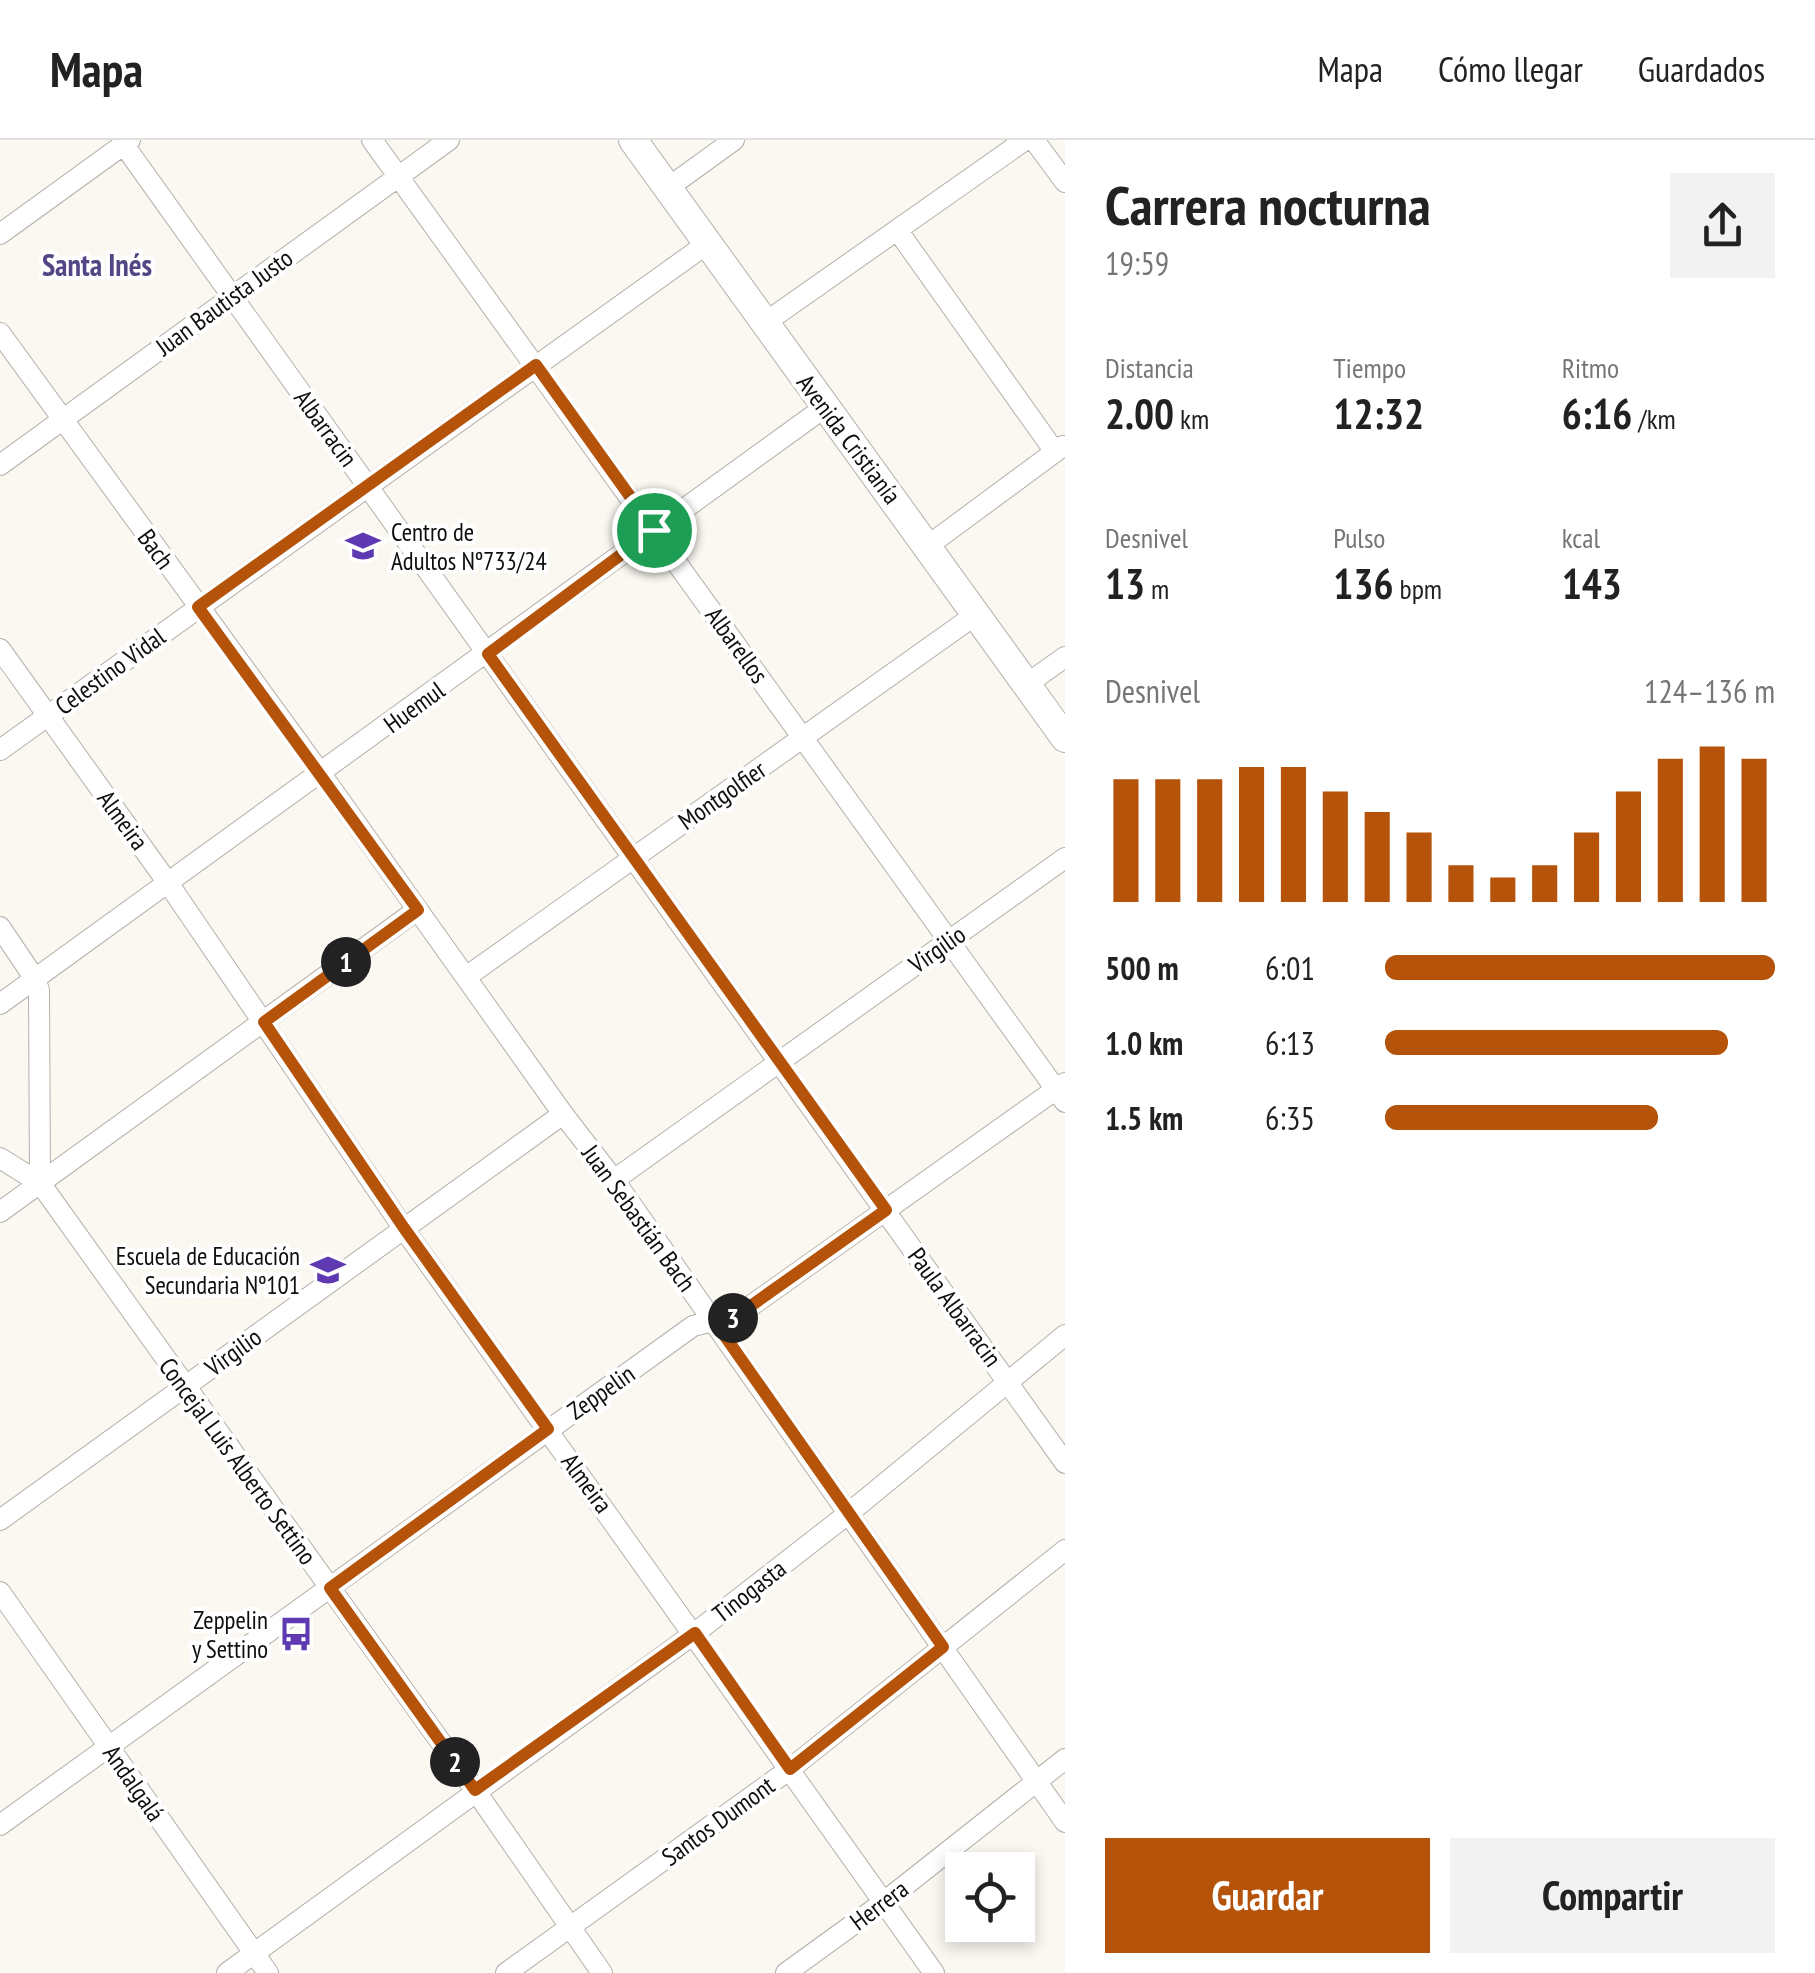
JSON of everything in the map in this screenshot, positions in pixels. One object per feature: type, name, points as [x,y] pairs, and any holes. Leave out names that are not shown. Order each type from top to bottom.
[{"type":"main road","name":"Avenida Cristianía","points":[[634,140],[1065,738]]},
{"type":"street","name":"Albarellos","points":[[372,140],[948,941],[1062,1092]]},
{"type":"street","name":"Juan Bautista Justo","points":[[0,465],[449,140]]},
{"type":"street","points":[[669,187],[734,140]]},
{"type":"street","points":[[766,322],[1024,140]]},
{"type":"street","points":[[1034,140],[1065,182]]},
{"type":"street","points":[[1,230],[127,142]]},
{"type":"street","name":"Albarracin","points":[[127,142],[231,298],[634,858]]},
{"type":"street","points":[[898,232],[1060,448],[928,545]]},
{"type":"street","name":"Celestino Vidal","points":[[0,750],[708,243]]},
{"type":"street","name":"Bach","points":[[0,333],[418,910]]},
{"type":"street","name":"Huemul","points":[[0,1004],[825,407]]},
{"type":"street","name":"Montgolfier","points":[[466,977],[978,613]]},
{"type":"street","name":"Almeira","points":[[0,649],[168,883],[404,1228],[934,1973]]},
{"type":"street","points":[[1028,684],[1065,657]]},
{"type":"street","name":"Paula Albarracin","points":[[634,858],[1065,1463]]},
{"type":"street","name":"Virgilio","points":[[614,1180],[1065,858]]},
{"type":"street","points":[[0,1212],[418,910]]},
{"type":"street","name":"Juan Sebastián Bach","points":[[418,910],[715,1322],[1065,1822]]},
{"type":"street","points":[[0,928],[35,979],[40,998],[40,1183]]},
{"type":"street","name":"Zeppelin","points":[[0,1825],[692,1326],[738,1315],[1062,1092]]},
{"type":"street","name":"Virgilio","points":[[0,1520],[562,1114]]},
{"type":"street","name":"Concejal Luis Alberto Settino","points":[[0,1158],[40,1183],[602,1973]]},
{"type":"street","name":"Tinogasta","points":[[227,1973],[695,1633],[849,1514],[1065,1335]]},
{"type":"street","name":"Santos Dumont","points":[[506,1973],[790,1769],[1065,1550]]},
{"type":"street","name":"Andalgalá","points":[[0,1592],[268,1973]]},
{"type":"street","name":"Herrera","points":[[786,1973],[884,1902],[1065,1759]]},
{"type":"place","name":"Centro de Adultos Nº733/24","points":[[363,546]]},
{"type":"place","name":"Escuela de Educación Secundaria Nº101","points":[[328,1270]]},
{"type":"place","name":"Zeppelin y Settino","points":[[296,1634]]},
{"type":"district","name":"Santa Inés","points":[[97,264]]},
{"type":"route","points":[[536,365],[654,530],[488,654],[886,1210],[738,1315],[715,1322],[943,1647],[790,1769],[695,1633],[475,1790],[330,1588],[548,1429],[404,1228],[264,1022],[418,910],[198,607],[536,365]]}]
